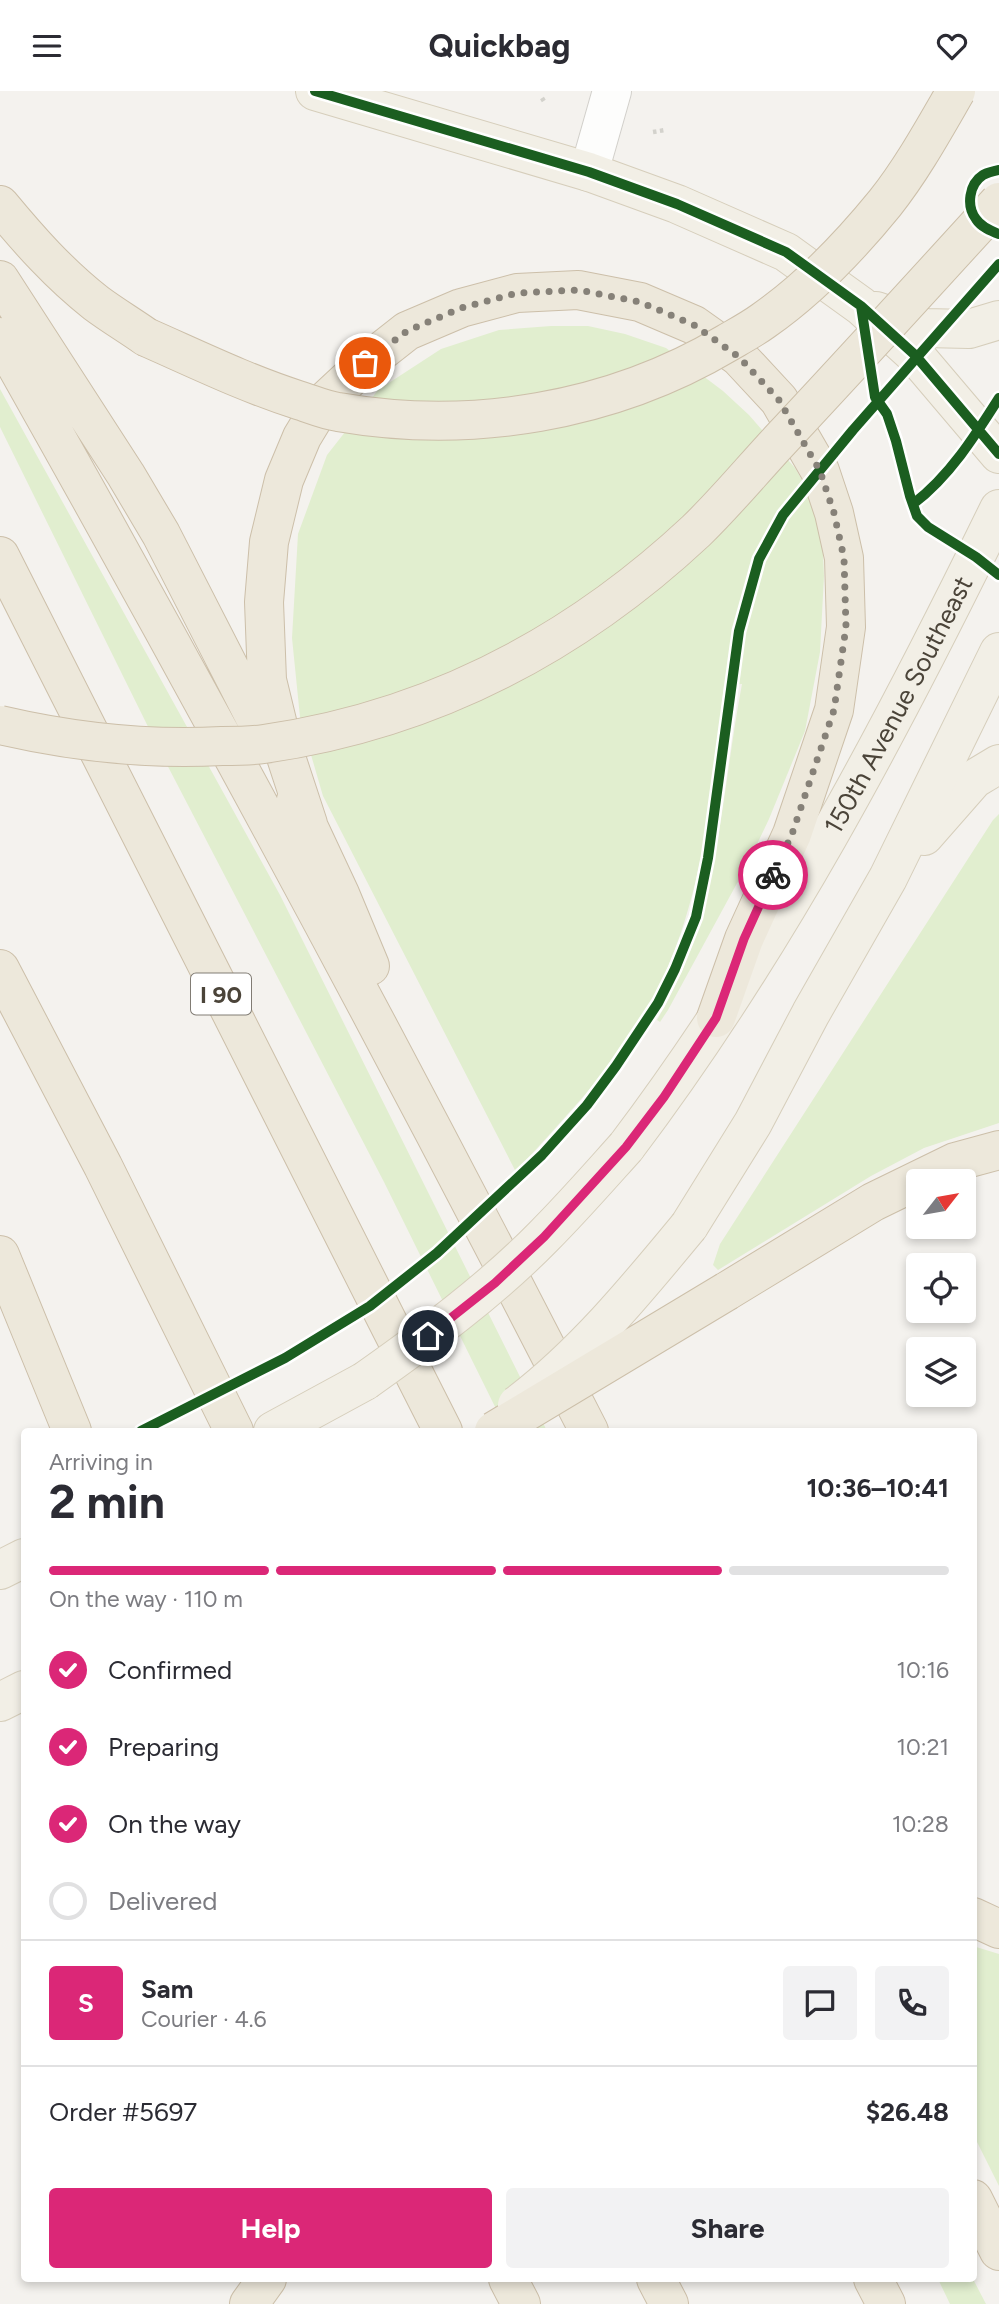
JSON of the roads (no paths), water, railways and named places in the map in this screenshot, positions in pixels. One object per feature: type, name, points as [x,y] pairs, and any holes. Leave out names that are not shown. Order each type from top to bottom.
[{"type":"highway","points":[[0,205],[29,241],[60,272],[96,303],[146,337],[261,388],[336,412],[410,421],[481,420],[549,411],[609,396],[691,364],[763,321],[817,276],[886,201],[929,138],[956,91]]},
{"type":"highway","points":[[0,725],[65,739],[134,745],[195,747],[262,744],[334,731],[396,714],[456,692],[514,664],[568,632],[632,586],[697,530],[999,202]]},
{"type":"highway","points":[[0,280],[161,534],[308,824],[340,894],[451,1162]]},
{"type":"highway","points":[[308,824],[285,754],[267,680],[264,602],[269,542],[284,480],[302,437],[321,404],[365,363],[407,331],[461,308],[517,293],[579,290],[640,302],[694,325],[739,357],[779,400],[820,471],[834,513],[844,558],[846,627],[834,710],[792,834],[744,939],[716,1018]]},
{"type":"highway","points":[[0,337],[107,526],[451,1162],[587,1428]]},
{"type":"highway","name":"I 90","points":[[0,556],[441,1428]]},
{"type":"highway","points":[[0,944],[103,1166]]},
{"type":"highway","points":[[0,969],[103,1166],[233,1428]]},
{"type":"highway","points":[[499,1428],[873,1202],[955,1162],[999,1150]]},
{"type":"highway","points":[[0,1255],[70,1428]]},
{"type":"highway","points":[[0,1306],[69,1428]]},
{"type":"highway","points":[[977,1904],[999,1908]]},
{"type":"highway","points":[[977,1919],[999,1929]]},
{"type":"highway","points":[[977,2207],[999,2251]]},
{"type":"highway","points":[[249,2304],[265,2282]]},
{"type":"highway","points":[[510,2282],[521,2304]]},
{"type":"highway","points":[[658,2282],[669,2304]]},
{"type":"highway","points":[[875,2282],[886,2304]]},
{"type":"main road","points":[[315,91],[352,97],[589,172],[677,204],[786,252],[861,306],[915,355],[999,454]]},
{"type":"main road","points":[[861,306],[925,328],[969,329],[999,320]]},
{"type":"main road","name":"150th Avenue Southeast","points":[[279,1428],[365,1381],[449,1321],[544,1237],[626,1147],[664,1097],[757,956],[851,793],[929,649],[999,509]]},
{"type":"main road","points":[[485,1428],[521,1403],[584,1346],[632,1295],[689,1226],[752,1123],[888,878],[999,652]]},
{"type":"main road","points":[[888,878],[974,779],[999,764]]},
{"type":"main road","points":[[0,1570],[21,1560]]},
{"type":"main road","points":[[0,1702],[21,1692]]},
{"type":"street","points":[[589,172],[612,91]]}]
